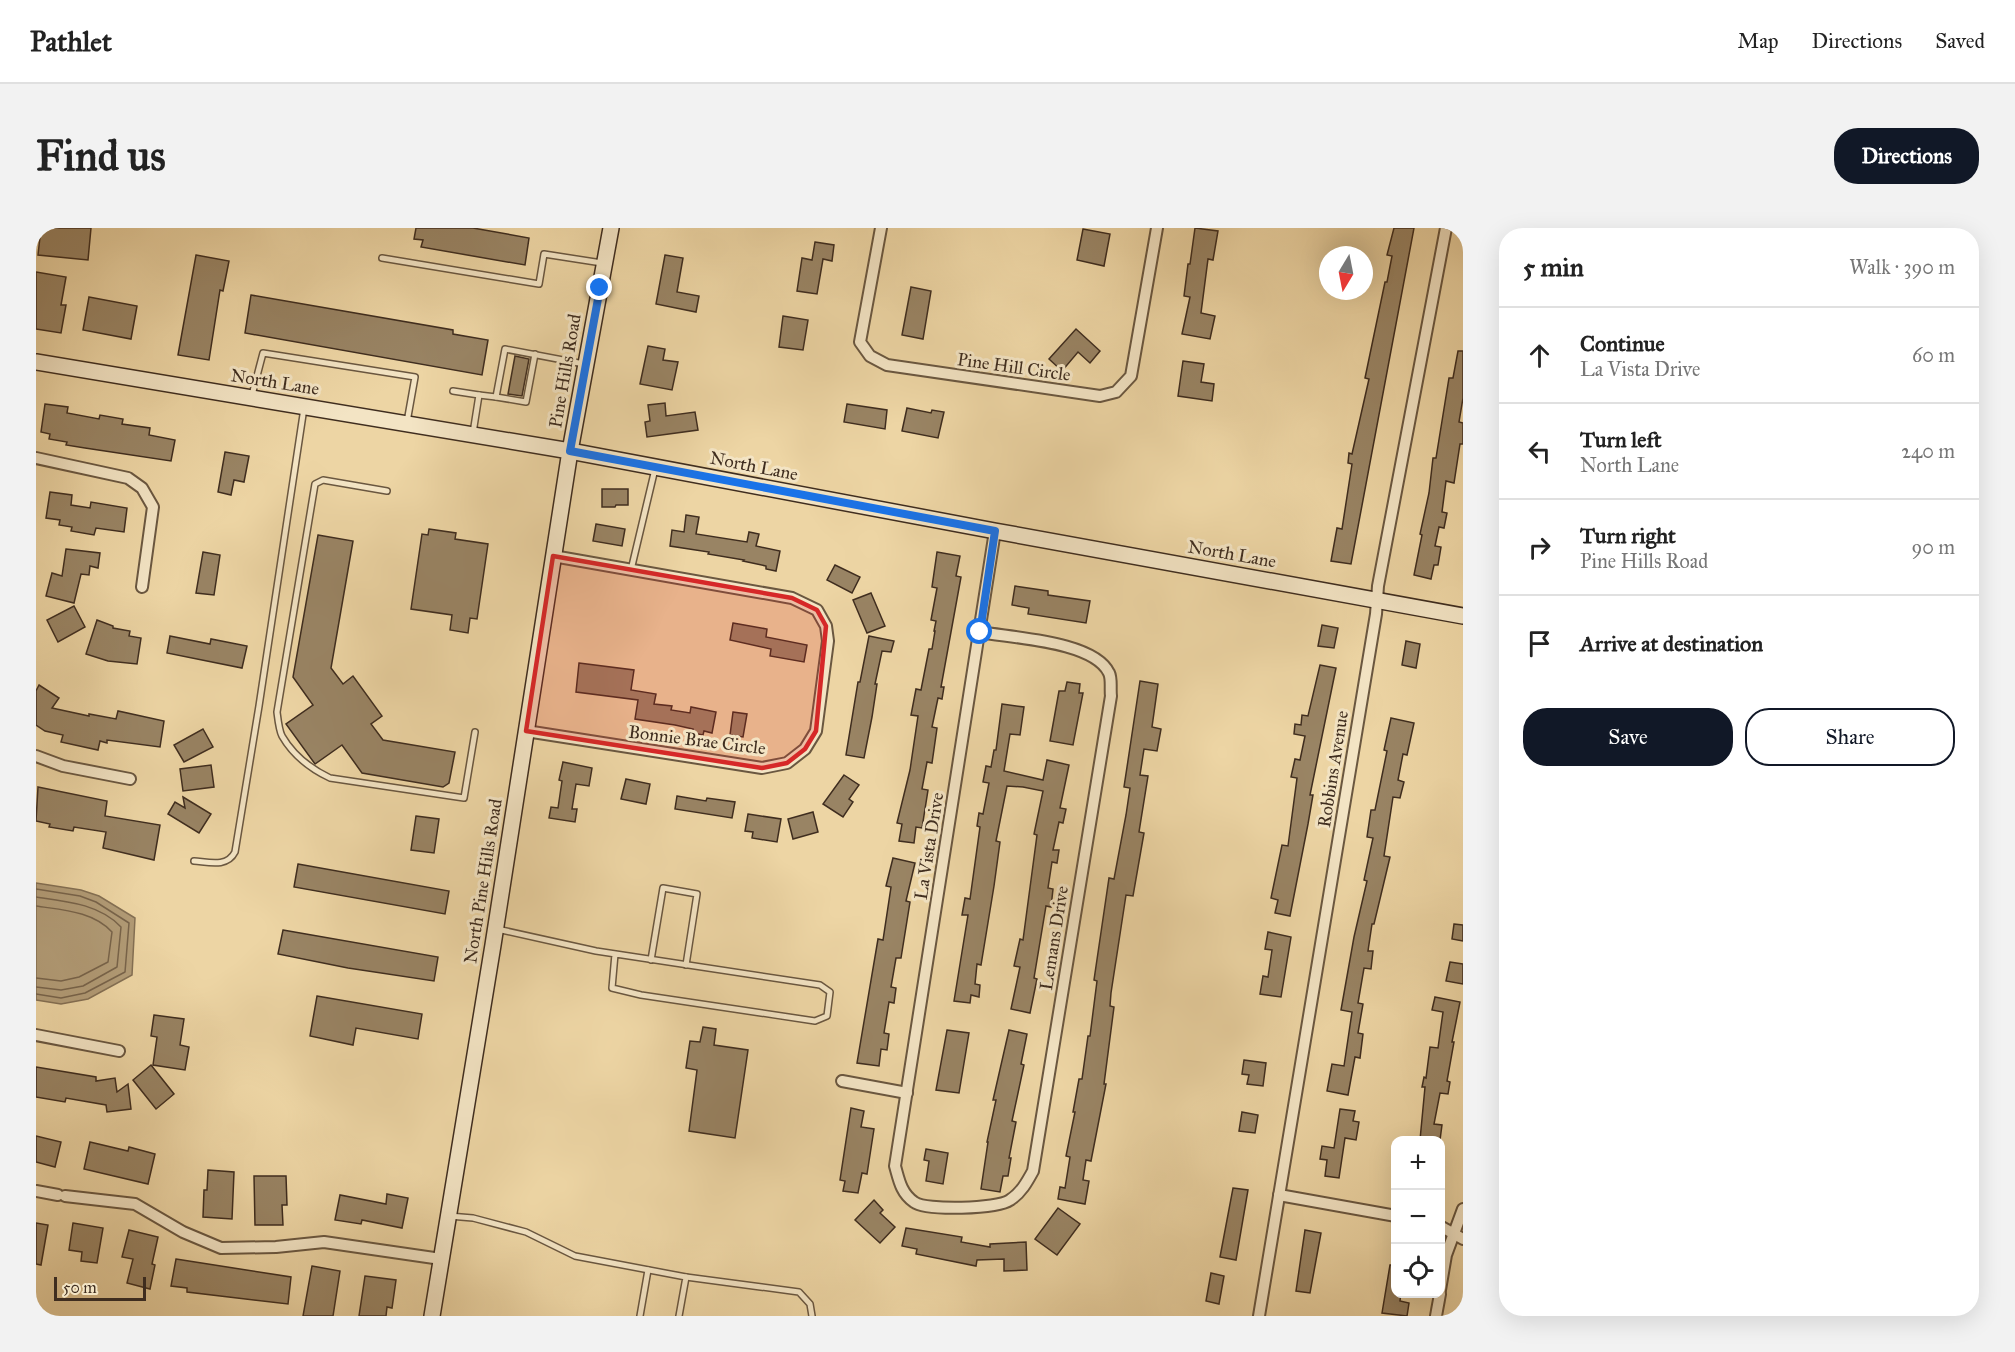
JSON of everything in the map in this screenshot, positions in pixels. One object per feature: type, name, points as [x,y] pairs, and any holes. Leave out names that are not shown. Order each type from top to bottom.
[{"type":"street","name":"Pine Hills Road","points":[[570,451],[610,228]]},
{"type":"street","name":"Pine Hill Circle","points":[[880,228],[860,342],[870,356],[887,365],[1100,396],[1116,392],[1131,376],[1157,228]]},
{"type":"street","name":"Robbins Avenue","points":[[1259,1316],[1377,600],[1446,228]]},
{"type":"street","name":"North Lane","points":[[36,362],[570,451],[1463,616]]},
{"type":"street","name":"North Pine Hills Road","points":[[432,1316],[570,451]]},
{"type":"street","points":[[36,458],[128,478],[142,488],[153,507],[142,587]]},
{"type":"street","name":"La Vista Drive","points":[[895,1166],[995,531]]},
{"type":"street","name":"Bonnie Brae Circle","points":[[526,731],[762,768],[787,763],[805,749],[816,731],[828,641],[826,626],[817,610],[792,598],[553,556]]},
{"type":"street","name":"Lemans Drive","points":[[895,1166],[902,1190],[915,1203],[935,1207],[991,1207],[1009,1201],[1022,1190],[1033,1171],[1111,696],[1110,674],[1097,658],[1074,647],[980,632]]},
{"type":"street","points":[[36,756],[63,766],[130,779]]},
{"type":"street","points":[[36,1035],[119,1050]]},
{"type":"street","points":[[842,1081],[907,1093]]},
{"type":"street","points":[[36,1191],[135,1204],[183,1232],[221,1248],[276,1247],[324,1242],[441,1259]]},
{"type":"street","points":[[1279,1195],[1391,1214]]},
{"type":"street","points":[[1445,1261],[1446,1255],[1459,1237],[1463,1209]]},
{"type":"street","points":[[1445,1229],[1459,1237]]},
{"type":"street","points":[[1436,1316],[1439,1298]]},
{"type":"lane","points":[[382,258],[539,284],[544,254],[604,263]]},
{"type":"lane","points":[[495,398],[505,349],[586,364]]},
{"type":"lane","points":[[251,398],[262,353],[415,377],[407,424]]},
{"type":"lane","points":[[453,391],[526,402],[535,354]]},
{"type":"lane","points":[[473,435],[479,395]]},
{"type":"lane","points":[[194,861],[225,862],[235,852],[304,406]]},
{"type":"lane","points":[[631,570],[655,467]]},
{"type":"lane","points":[[387,491],[322,480],[315,484],[277,712],[281,735],[297,756],[316,771],[330,778],[464,798],[475,732]]},
{"type":"lane","points":[[651,960],[663,888],[697,894],[686,965]]},
{"type":"lane","points":[[495,929],[615,954],[820,985],[830,992],[827,1016],[815,1021],[641,995],[612,988],[615,954]]},
{"type":"lane","points":[[447,1216],[473,1218],[526,1232],[575,1256],[686,1278],[799,1292],[810,1304],[812,1316]]},
{"type":"lane","points":[[640,1316],[648,1270]]},
{"type":"lane","points":[[679,1316],[686,1278]]},
{"type":"highlighted area","points":[[553,556],[792,598],[817,610],[826,626],[816,731],[805,749],[787,763],[762,768],[526,731]]},
{"type":"water","points":[[36,883],[81,890],[99,896],[135,918],[132,975],[88,999],[61,1004],[36,1000]]},
{"type":"building","points":[[41,228],[91,228],[88,260],[38,255]]},
{"type":"building","points":[[416,228],[473,228],[529,238],[525,265],[421,247],[423,240],[414,239]]},
{"type":"building","points":[[1195,228],[1218,231],[1213,260],[1208,259],[1201,313],[1215,316],[1210,339],[1182,334],[1190,297],[1184,296]]},
{"type":"building","points":[[1394,228],[1414,228],[1351,564],[1331,561],[1337,528],[1342,529],[1352,464],[1348,463],[1349,453],[1352,454],[1369,379],[1365,378],[1385,282],[1387,282],[1392,256],[1387,255]]},
{"type":"building","points":[[1083,229],[1110,234],[1104,266],[1077,260]]},
{"type":"building","points":[[815,242],[834,245],[832,261],[823,259],[817,294],[797,291],[802,258],[812,260]]},
{"type":"building","points":[[196,255],[229,261],[223,291],[220,290],[209,360],[178,355]]},
{"type":"building","points":[[665,255],[683,258],[677,292],[699,296],[696,312],[656,304]]},
{"type":"building","points":[[36,272],[66,277],[61,305],[66,305],[61,333],[36,329]]},
{"type":"building","points":[[911,287],[931,291],[923,339],[902,335]]},
{"type":"building","points":[[251,295],[453,330],[453,334],[488,340],[482,375],[245,333]]},
{"type":"building","points":[[89,297],[137,306],[131,339],[83,330]]},
{"type":"building","points":[[783,316],[808,320],[803,350],[779,347]]},
{"type":"building","points":[[1076,329],[1100,351],[1090,363],[1078,352],[1062,371],[1049,359]]},
{"type":"building","points":[[648,346],[665,349],[663,360],[678,362],[672,390],[640,384]]},
{"type":"building","points":[[1458,351],[1463,351],[1463,398],[1459,422],[1463,423],[1463,444],[1460,444],[1454,483],[1446,481],[1442,512],[1447,513],[1444,528],[1439,527],[1435,546],[1441,547],[1438,565],[1434,565],[1431,579],[1414,575],[1433,458],[1436,458],[1449,378],[1453,378]]},
{"type":"building","points":[[515,356],[529,359],[522,396],[508,394]]},
{"type":"building","points":[[1183,361],[1204,364],[1201,382],[1214,384],[1212,401],[1178,396]]},
{"type":"building","points":[[665,403],[666,416],[695,412],[698,430],[647,437],[645,422],[650,421],[648,405]]},
{"type":"building","points":[[45,404],[68,407],[67,413],[99,419],[100,415],[123,419],[122,424],[150,428],[149,435],[175,440],[171,461],[66,445],[67,442],[49,439],[50,434],[41,432]]},
{"type":"building","points":[[847,404],[887,410],[885,429],[844,422]]},
{"type":"building","points":[[907,408],[931,413],[932,410],[944,412],[938,438],[902,431]]},
{"type":"building","points":[[225,452],[249,456],[244,482],[234,480],[231,495],[218,492]]},
{"type":"building","points":[[602,489],[628,489],[628,505],[602,507]]},
{"type":"building","points":[[50,492],[72,495],[71,505],[90,508],[91,502],[127,508],[124,532],[96,528],[94,535],[71,531],[72,527],[59,525],[60,520],[46,518]]},
{"type":"building","points":[[686,515],[699,517],[696,534],[747,542],[749,532],[759,534],[756,546],[780,551],[776,571],[744,560],[670,546],[672,530],[684,532]]},
{"type":"building","points":[[596,524],[625,529],[622,546],[593,541]]},
{"type":"building","points":[[429,529],[456,533],[455,539],[488,544],[477,619],[470,618],[468,633],[450,630],[452,615],[411,609],[422,534],[428,535]]},
{"type":"building","points":[[318,535],[353,541],[331,668],[343,684],[353,676],[382,716],[371,724],[383,740],[455,752],[449,783],[443,787],[362,773],[342,745],[315,764],[286,724],[313,705],[293,677]]},
{"type":"building","points":[[66,549],[100,553],[98,568],[90,566],[89,575],[81,574],[74,603],[46,596],[52,573],[62,576]]},
{"type":"building","points":[[203,552],[220,555],[214,595],[196,593]]},
{"type":"building","points":[[937,552],[960,556],[956,576],[961,577],[941,687],[944,687],[942,699],[938,698],[932,727],[937,728],[932,763],[927,762],[922,789],[928,790],[922,828],[916,827],[914,843],[899,841],[902,824],[897,823],[910,770],[918,716],[911,715],[916,689],[921,690],[935,631],[936,621],[931,620],[937,588],[932,587]]},
{"type":"building","points":[[835,565],[860,577],[852,593],[827,580]]},
{"type":"building","points":[[1015,586],[1048,591],[1048,595],[1090,601],[1086,623],[1028,614],[1029,608],[1012,605]]},
{"type":"building","points":[[871,593],[885,626],[867,633],[853,600]]},
{"type":"building","points":[[74,606],[85,627],[58,642],[47,620]]},
{"type":"building","points":[[97,620],[113,628],[130,631],[129,636],[141,638],[137,664],[108,661],[86,654]]},
{"type":"building","points":[[733,623],[767,629],[766,637],[807,645],[804,662],[770,656],[771,649],[730,640]]},
{"type":"building","points":[[1322,625],[1338,628],[1334,648],[1318,646]]},
{"type":"building","points":[[170,636],[210,644],[211,639],[247,646],[242,668],[167,653]]},
{"type":"building","points":[[869,636],[894,641],[891,652],[882,651],[864,758],[846,755],[858,682],[860,682]]},
{"type":"building","points":[[1406,641],[1420,644],[1416,668],[1402,665]]},
{"type":"building","points":[[579,663],[634,670],[631,690],[656,694],[654,704],[672,706],[671,710],[690,713],[691,707],[716,712],[712,733],[704,731],[703,735],[692,733],[693,729],[635,719],[638,700],[576,692]]},
{"type":"building","points":[[1320,665],[1336,668],[1310,795],[1313,795],[1290,916],[1275,913],[1278,900],[1271,898],[1282,845],[1288,846],[1297,778],[1291,777],[1295,759],[1300,760],[1305,736],[1294,734],[1295,724],[1301,725],[1302,715],[1308,716]]},
{"type":"building","points":[[1140,681],[1158,684],[1152,727],[1161,729],[1157,751],[1144,749],[1140,775],[1148,776],[1139,832],[1144,833],[1133,896],[1126,895],[1111,993],[1110,1006],[1114,1007],[1104,1084],[1106,1084],[1091,1161],[1086,1160],[1083,1180],[1089,1181],[1085,1204],[1058,1199],[1060,1187],[1065,1188],[1070,1157],[1066,1156],[1075,1112],[1073,1112],[1079,1079],[1082,1079],[1088,1036],[1090,1036],[1097,981],[1094,980],[1109,878],[1114,879],[1126,815],[1130,788],[1124,787]]},
{"type":"building","points":[[1067,682],[1080,684],[1079,693],[1083,693],[1073,745],[1050,741],[1059,691],[1065,691]]},
{"type":"building","points":[[39,685],[59,698],[52,708],[116,719],[118,711],[164,721],[160,747],[107,740],[107,743],[100,741],[98,750],[61,742],[63,735],[45,731],[36,725],[36,691]]},
{"type":"building","points":[[1002,704],[1024,707],[1020,735],[1010,734],[1004,771],[1043,780],[1047,760],[1069,765],[1060,808],[1066,809],[1063,823],[1059,822],[1053,850],[1059,850],[1057,863],[1052,862],[1048,888],[1053,889],[1051,907],[1046,906],[1034,978],[1037,979],[1030,1013],[1011,1009],[1020,967],[1014,966],[1020,939],[1023,940],[1037,835],[1034,834],[1043,791],[1023,787],[1007,786],[996,841],[1000,842],[981,965],[977,964],[975,984],[980,985],[979,997],[971,995],[970,1003],[954,1001],[968,915],[962,915],[965,898],[970,899],[980,827],[977,826],[979,813],[983,814],[989,783],[983,782],[986,766],[991,767],[994,750],[996,750]]},
{"type":"building","points":[[733,712],[747,714],[743,737],[730,735]]},
{"type":"building","points":[[1391,718],[1414,723],[1407,755],[1403,754],[1398,780],[1404,782],[1400,798],[1393,797],[1384,856],[1390,857],[1374,924],[1372,924],[1368,951],[1373,951],[1371,969],[1364,968],[1358,1003],[1363,1004],[1358,1033],[1363,1034],[1360,1058],[1355,1057],[1348,1095],[1327,1091],[1332,1064],[1344,1066],[1352,1012],[1341,1010],[1367,881],[1364,880],[1373,838],[1367,837],[1371,810],[1375,810]]},
{"type":"building","points":[[203,729],[213,747],[184,762],[174,745]]},
{"type":"building","points":[[563,762],[592,768],[589,786],[576,784],[572,809],[577,809],[575,822],[549,818],[551,807],[558,808],[562,781],[559,780]]},
{"type":"building","points":[[211,765],[214,787],[183,791],[180,769]]},
{"type":"building","points":[[844,775],[859,785],[849,799],[853,802],[843,817],[823,804]]},
{"type":"building","points":[[626,779],[650,784],[646,804],[621,799]]},
{"type":"building","points":[[38,787],[107,801],[105,816],[160,825],[154,860],[103,848],[106,832],[74,827],[73,831],[49,827],[50,824],[36,821]]},
{"type":"building","points":[[677,796],[706,801],[707,798],[735,802],[732,818],[675,809]]},
{"type":"building","points":[[183,797],[211,814],[199,833],[168,814],[175,802],[185,808]]},
{"type":"building","points":[[813,812],[818,832],[793,839],[788,819]]},
{"type":"building","points":[[748,814],[781,819],[777,842],[752,838],[753,832],[745,831]]},
{"type":"building","points":[[416,816],[439,819],[434,853],[411,850]]},
{"type":"building","points":[[893,858],[915,863],[906,901],[910,902],[901,958],[896,958],[891,987],[896,988],[894,1003],[889,1002],[884,1033],[889,1034],[887,1050],[881,1049],[879,1066],[857,1063],[878,939],[883,940],[891,887],[886,886]]},
{"type":"building","points":[[298,864],[449,891],[445,914],[294,887]]},
{"type":"building","points":[[1454,924],[1463,925],[1463,941],[1452,939]]},
{"type":"building","points":[[283,930],[438,957],[434,981],[348,968],[278,954]]},
{"type":"building","points":[[1268,932],[1291,937],[1281,997],[1260,994],[1263,976],[1268,977],[1272,950],[1265,949]]},
{"type":"building","points":[[1450,962],[1463,964],[1463,984],[1446,981]]},
{"type":"building","points":[[317,996],[422,1014],[418,1039],[356,1028],[353,1045],[310,1036]]},
{"type":"building","points":[[1435,997],[1460,1002],[1452,1042],[1454,1042],[1447,1081],[1450,1082],[1448,1094],[1440,1093],[1434,1124],[1442,1125],[1441,1136],[1420,1136],[1425,1087],[1422,1087],[1424,1077],[1426,1078],[1430,1047],[1438,1048],[1443,1012],[1432,1010]]},
{"type":"building","points":[[154,1015],[184,1019],[180,1045],[189,1047],[185,1070],[153,1065],[157,1037],[151,1036]]},
{"type":"building","points":[[703,1027],[716,1029],[714,1045],[748,1050],[735,1138],[689,1131],[697,1070],[686,1068],[690,1041],[700,1042]]},
{"type":"building","points":[[947,1030],[969,1033],[959,1093],[936,1090]]},
{"type":"building","points":[[1009,1030],[1027,1034],[1021,1064],[1024,1065],[1012,1121],[1016,1122],[1008,1176],[1003,1176],[1000,1192],[981,1189],[987,1142],[996,1100],[993,1100]]},
{"type":"building","points":[[1244,1060],[1266,1063],[1263,1086],[1247,1084],[1249,1075],[1242,1074]]},
{"type":"building","points":[[151,1065],[174,1094],[156,1109],[133,1080]]},
{"type":"building","points":[[36,1067],[96,1077],[96,1081],[115,1078],[117,1092],[128,1084],[131,1109],[107,1112],[106,1105],[66,1098],[65,1102],[36,1097]]},
{"type":"building","points":[[851,1108],[864,1111],[861,1127],[874,1129],[867,1174],[862,1173],[858,1193],[843,1191],[845,1181],[840,1180]]},
{"type":"building","points":[[1340,1109],[1355,1111],[1353,1121],[1359,1122],[1356,1140],[1345,1138],[1339,1178],[1325,1176],[1327,1160],[1320,1159],[1322,1146],[1334,1148]]},
{"type":"building","points":[[1242,1112],[1258,1115],[1255,1133],[1239,1131]]},
{"type":"building","points":[[36,1136],[61,1142],[55,1167],[36,1162]]},
{"type":"building","points":[[90,1142],[128,1151],[129,1147],[155,1154],[148,1184],[84,1169]]},
{"type":"building","points":[[926,1149],[948,1153],[943,1184],[926,1181],[929,1161],[924,1160]]},
{"type":"building","points":[[208,1170],[234,1172],[232,1219],[203,1217],[204,1190],[207,1190]]},
{"type":"building","points":[[254,1176],[286,1176],[287,1205],[282,1205],[283,1225],[255,1225]]},
{"type":"building","points":[[1233,1188],[1248,1190],[1236,1260],[1220,1257]]},
{"type":"building","points":[[387,1194],[408,1198],[402,1228],[362,1220],[361,1224],[335,1220],[340,1195],[386,1204]]},
{"type":"building","points":[[874,1200],[883,1210],[880,1213],[895,1227],[880,1243],[855,1220]]},
{"type":"building","points":[[1058,1208],[1080,1224],[1057,1255],[1035,1239]]},
{"type":"building","points":[[36,1223],[48,1225],[41,1265],[36,1264]]},
{"type":"building","points":[[73,1223],[103,1228],[97,1263],[81,1261],[82,1252],[69,1250]]},
{"type":"building","points":[[906,1228],[962,1237],[961,1242],[990,1247],[990,1244],[1026,1242],[1027,1270],[1004,1271],[1004,1259],[977,1260],[976,1266],[916,1254],[917,1249],[902,1246]]},
{"type":"building","points":[[129,1230],[158,1237],[152,1264],[155,1265],[150,1289],[127,1283],[133,1259],[122,1257]]},
{"type":"building","points":[[1305,1230],[1321,1233],[1310,1293],[1296,1291]]},
{"type":"building","points":[[176,1259],[291,1277],[288,1304],[187,1292],[187,1288],[171,1286]]},
{"type":"building","points":[[1391,1265],[1391,1298],[1400,1298],[1400,1301],[1409,1303],[1407,1316],[1382,1313]]},
{"type":"building","points":[[312,1266],[340,1271],[333,1316],[303,1316]]},
{"type":"building","points":[[1211,1273],[1224,1276],[1219,1304],[1206,1301]]},
{"type":"building","points":[[365,1276],[396,1280],[392,1308],[387,1307],[386,1316],[359,1316]]},
{"type":"route","points":[[600,288],[570,451],[995,531],[980,632]]}]
